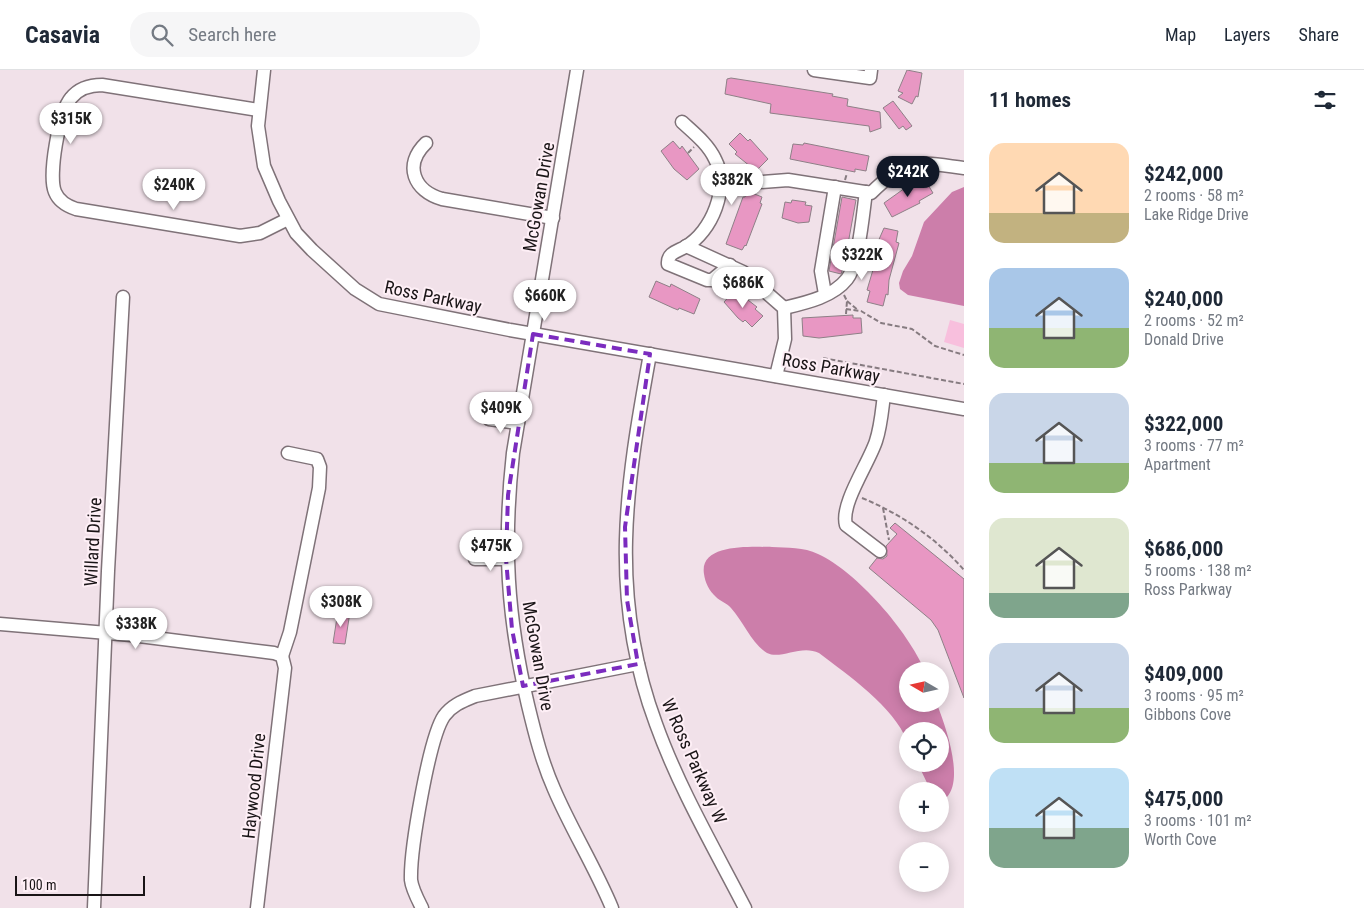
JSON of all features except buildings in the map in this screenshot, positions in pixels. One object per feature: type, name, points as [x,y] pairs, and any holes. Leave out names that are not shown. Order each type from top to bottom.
[{"type":"street","name":"Ross Parkway","points":[[264,70],[258,110],[264,166],[288,220],[296,234],[329,267],[355,289],[379,304],[410,312],[964,409]]},
{"type":"street","name":"McGowan Drive","points":[[577,70],[518,423],[508,495],[506,559],[512,629],[523,686],[539,748],[554,789],[612,908]]},
{"type":"street","points":[[814,70],[871,74]]},
{"type":"street","points":[[258,110],[102,85],[87,86],[74,94],[64,110],[52,179],[56,193],[68,206],[86,212],[240,236],[260,233],[288,220]]},
{"type":"street","points":[[682,122],[701,140],[715,159],[720,185],[719,202],[706,227],[686,246],[670,256],[667,260],[669,266],[707,280],[712,280],[730,264]]},
{"type":"street","points":[[426,144],[420,150],[414,169],[418,185],[426,193],[442,199],[552,218]]},
{"type":"street","points":[[784,311],[839,287],[846,280],[852,268],[868,192],[892,172],[911,164],[964,168]]},
{"type":"street","points":[[720,185],[788,180],[868,192]]},
{"type":"street","points":[[825,294],[821,271],[835,187]]},
{"type":"street","points":[[686,246],[730,264],[743,272],[784,311],[785,339],[774,375]]},
{"type":"street","name":"Willard Drive","points":[[94,908],[123,297]]},
{"type":"street","name":"W Ross Parkway W","points":[[650,354],[632,458],[625,527],[628,600],[638,664],[654,721],[668,753],[745,908]]},
{"type":"street","points":[[880,550],[846,525],[845,515],[876,443],[884,395]]},
{"type":"street","points":[[489,419],[518,423]]},
{"type":"street","name":"Haywood Drive","points":[[258,908],[284,662],[319,488],[320,467],[318,459],[288,453]]},
{"type":"street","points":[[475,559],[506,559]]},
{"type":"street","points":[[0,624],[274,653],[284,662]]},
{"type":"street","points":[[422,908],[412,884],[412,862],[433,744],[436,731],[446,714],[461,702],[475,696],[638,664]]},
{"type":"path","points":[[839,287],[847,301],[878,322],[912,329],[935,346],[964,355]]},
{"type":"path","points":[[846,314],[847,301]]},
{"type":"path","points":[[846,309],[858,310]]},
{"type":"path","points":[[823,358],[964,383]]},
{"type":"path","points":[[852,496],[882,508],[923,532],[964,570]]},
{"type":"path","points":[[882,508],[889,540]]},
{"type":"highlighted area","points":[[533,334],[650,354],[625,527],[627,600],[638,664],[523,686],[512,629],[506,559],[508,495]]},
{"type":"shaded area","points":[[964,187],[964,306],[908,295],[900,289],[899,283],[903,271],[912,256],[924,222],[952,192]]},
{"type":"shaded area","points":[[950,320],[964,324],[964,348],[944,342]]},
{"type":"shaded area","points":[[740,547],[807,550],[818,554],[849,574],[865,588],[894,621],[907,638],[920,662],[899,662],[899,712],[940,712],[944,722],[899,722],[899,725],[869,693],[819,653],[805,650],[773,655],[762,649],[731,608],[711,592],[704,574],[705,564],[710,557],[718,552]]},
{"type":"shaded area","points":[[949,739],[954,766],[952,789],[949,794],[949,782],[927,782],[922,772],[949,772]]}]
